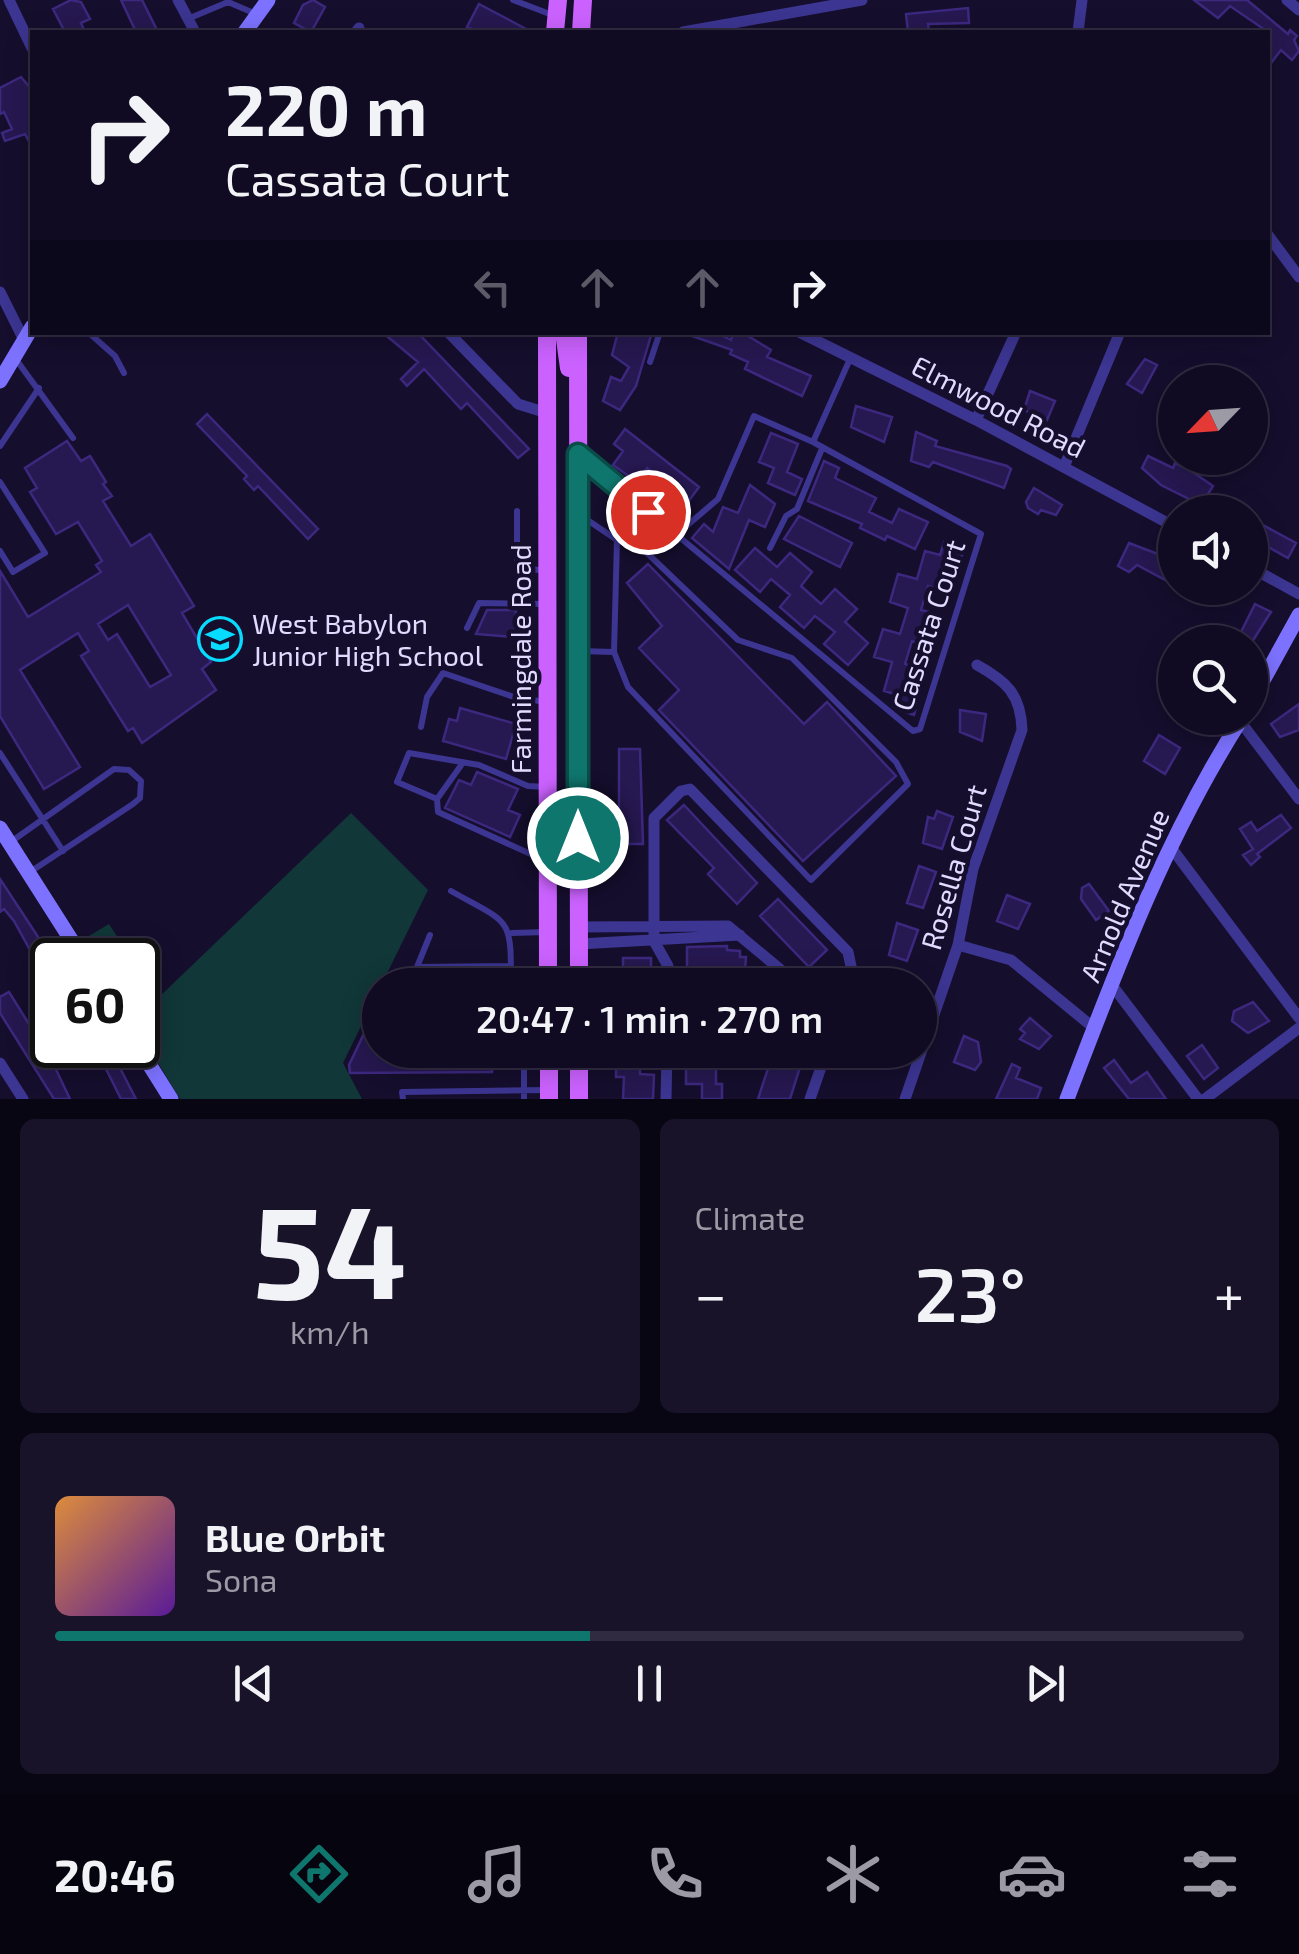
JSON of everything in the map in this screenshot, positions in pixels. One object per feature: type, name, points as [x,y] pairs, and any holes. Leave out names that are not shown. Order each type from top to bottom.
[{"type":"main road","points":[[581,30],[583,0]]},
{"type":"main road","name":"Farmingdale Road","points":[[547,335],[548,968]]},
{"type":"main road","points":[[565,335],[578,408]]},
{"type":"main road","name":"Farmingdale Road","points":[[578,335],[579,968]]},
{"type":"main road","points":[[548,667],[559,710],[578,724]]},
{"type":"main road","points":[[548,726],[564,733],[569,742],[578,784]]},
{"type":"main road","points":[[548,1068],[549,1094]]},
{"type":"main road","points":[[579,1068],[579,1099]]},
{"type":"street","points":[[9,0],[30,44]]},
{"type":"street","points":[[178,0],[194,30]]},
{"type":"street","points":[[246,30],[268,0]]},
{"type":"street","points":[[694,30],[862,0]]},
{"type":"street","points":[[1078,30],[1082,0]]},
{"type":"street","points":[[1287,0],[1299,10]]},
{"type":"street","points":[[1270,238],[1299,277]]},
{"type":"street","points":[[0,292],[28,332],[7,355],[0,381]]},
{"type":"street","points":[[451,335],[518,404],[547,413]]},
{"type":"street","name":"Elmwood Road","points":[[804,335],[976,420],[1158,518]]},
{"type":"street","points":[[976,420],[1015,335]]},
{"type":"street","points":[[1064,467],[1119,335]]},
{"type":"street","points":[[1268,577],[1299,594]]},
{"type":"street","points":[[1268,671],[1299,615]]},
{"type":"street","name":"Rosella Court","points":[[904,1099],[958,945],[973,869],[1022,730],[1022,710],[1015,692],[976,665]]},
{"type":"street","name":"Arnold Avenue","points":[[1067,1099],[1170,846],[1214,758],[1230,735]]},
{"type":"street","points":[[1253,735],[1299,799]]},
{"type":"street","points":[[668,968],[654,935],[654,818],[681,791],[690,789],[848,952],[851,968]]},
{"type":"street","points":[[0,828],[70,938]]},
{"type":"street","points":[[1170,846],[1299,1018]]},
{"type":"street","points":[[579,935],[740,935],[779,968]]},
{"type":"street","points":[[958,945],[1011,960],[1094,1028]]},
{"type":"street","points":[[1112,986],[1202,1099],[1299,1028]]},
{"type":"street","points":[[0,1062],[23,1099]]},
{"type":"street","points":[[151,1068],[171,1099]]},
{"type":"street","points":[[666,1099],[667,1068]]},
{"type":"street","points":[[810,1099],[821,1068]]},
{"type":"lane","points":[[513,0],[556,16]]},
{"type":"lane","points":[[188,19],[228,2],[257,15]]},
{"type":"lane","points":[[91,335],[115,356],[124,373]]},
{"type":"lane","points":[[650,362],[659,335]]},
{"type":"lane","points":[[7,355],[38,388],[73,438]]},
{"type":"lane","points":[[813,442],[850,359]]},
{"type":"lane","points":[[0,446],[38,388]]},
{"type":"lane","name":"Cassata Court","points":[[578,454],[676,535],[913,730],[920,729],[981,534],[821,451],[813,442],[754,416],[718,500],[676,535]]},
{"type":"lane","points":[[770,548],[786,516],[797,509],[821,451]]},
{"type":"lane","points":[[0,482],[45,552],[13,572],[0,551]]},
{"type":"lane","points":[[517,511],[517,569],[547,570]]},
{"type":"lane","points":[[578,514],[616,540],[646,552],[738,640],[792,658],[896,762],[908,784],[811,880],[628,687],[614,652],[616,540]]},
{"type":"lane","points":[[467,628],[480,603],[547,604]]},
{"type":"lane","points":[[578,651],[614,652]]},
{"type":"lane","points":[[421,727],[427,697],[443,673],[517,698],[548,702]]},
{"type":"lane","points":[[0,752],[63,851]]},
{"type":"lane","points":[[437,799],[397,782],[409,753],[464,764],[528,786],[548,787]]},
{"type":"lane","points":[[464,764],[437,799],[438,812],[516,851],[548,861]]},
{"type":"lane","points":[[9,842],[109,772],[120,767],[136,772],[140,798],[29,873]]},
{"type":"lane","points":[[430,934],[416,966],[512,966],[512,934],[500,919],[451,891]]},
{"type":"lane","points":[[512,934],[548,932]]},
{"type":"lane","points":[[524,1068],[524,1095]]},
{"type":"lane","points":[[402,1099],[402,1092],[549,1094]]},
{"type":"green space","points":[[351,813],[428,890],[390,968],[362,968],[362,1024],[343,1063],[362,1099],[180,1099],[160,1066],[160,996]]},
{"type":"green space","points":[[109,924],[118,938],[85,938]]},
{"type":"building","points":[[71,0],[81,2],[90,19],[81,23],[84,30],[64,30],[53,9]]},
{"type":"building","points":[[121,0],[142,0],[157,30],[135,30]]},
{"type":"building","points":[[313,0],[325,7],[312,30],[294,23],[303,5]]},
{"type":"building","points":[[1194,0],[1247,0],[1288,34],[1290,30],[1297,36],[1294,40],[1299,51],[1292,60],[1281,50],[1270,64],[1270,30],[1230,6],[1218,18]]},
{"type":"building","points":[[479,4],[528,30],[474,30],[467,27]]},
{"type":"building","points":[[968,8],[969,23],[928,24],[929,30],[908,30],[906,14]]},
{"type":"building","points":[[21,77],[30,88],[30,143],[25,134],[5,141],[2,133],[12,129],[4,112],[0,114],[0,88]]},
{"type":"building","points":[[386,335],[420,335],[529,449],[518,458],[467,403],[461,409],[424,369],[407,386],[401,379],[418,362]]},
{"type":"building","points":[[617,335],[651,335],[636,386],[620,410],[603,401],[611,377],[621,381],[629,367],[612,355]]},
{"type":"building","points":[[690,335],[721,335],[731,340],[733,335],[748,336],[771,350],[767,357],[811,376],[802,396],[745,369],[748,362],[730,354],[732,350]]},
{"type":"building","points":[[1145,359],[1157,365],[1142,393],[1127,384]]},
{"type":"building","points":[[1030,391],[1055,401],[1047,420],[1024,410]]},
{"type":"building","points":[[856,406],[892,417],[884,442],[851,427]]},
{"type":"building","points":[[207,414],[318,529],[308,539],[258,486],[254,490],[244,479],[247,476],[197,424]]},
{"type":"building","points":[[625,429],[699,487],[680,513],[657,496],[666,482],[647,468],[637,482],[613,465],[623,451],[614,444]]},
{"type":"building","points":[[916,432],[937,441],[935,446],[1007,466],[1011,469],[1004,488],[933,462],[929,467],[911,461]]},
{"type":"building","points":[[771,433],[798,444],[787,472],[802,479],[795,495],[768,483],[774,468],[759,462]]},
{"type":"building","points":[[67,441],[81,461],[90,456],[112,496],[103,501],[131,546],[150,534],[194,606],[182,613],[211,662],[202,669],[216,690],[142,743],[133,728],[128,731],[81,656],[89,651],[78,633],[20,670],[80,767],[44,789],[0,716],[0,571],[28,617],[101,572],[96,565],[102,561],[78,522],[56,534],[30,492],[37,488],[25,468]],"holes":[[[128,605],[171,675],[150,687],[117,634],[108,640],[98,624]]]},
{"type":"building","points":[[1148,456],[1158,461],[1158,475],[1197,475],[1213,486],[1210,495],[1181,495],[1161,485],[1142,468]]},
{"type":"building","points":[[824,461],[839,468],[835,478],[876,498],[869,512],[892,523],[899,509],[928,522],[915,549],[887,536],[885,540],[860,528],[862,524],[808,501]]},
{"type":"building","points":[[750,485],[775,504],[765,527],[749,520],[729,569],[692,538],[704,524],[713,532],[723,507],[738,513]]},
{"type":"building","points":[[1034,488],[1062,505],[1056,515],[1041,510],[1038,514],[1028,508],[1026,502]]},
{"type":"building","points":[[799,516],[852,543],[840,567],[784,539]]},
{"type":"building","points":[[1268,528],[1296,543],[1288,558],[1268,547]]},
{"type":"building","points":[[944,542],[964,548],[960,562],[953,561],[945,591],[928,586],[921,610],[937,614],[927,646],[912,641],[905,664],[921,669],[912,699],[918,700],[914,715],[894,707],[898,695],[884,691],[892,662],[874,657],[883,629],[900,634],[908,608],[890,602],[898,574],[917,579],[925,551],[940,555]]},
{"type":"building","points":[[1129,543],[1158,554],[1158,576],[1137,565],[1129,572],[1118,566]]},
{"type":"building","points":[[755,548],[777,567],[790,553],[812,572],[801,586],[821,604],[835,589],[857,609],[845,622],[868,643],[848,665],[824,644],[835,632],[815,616],[804,628],[780,607],[790,595],[771,579],[760,592],[735,570]]},
{"type":"building","points":[[648,564],[804,724],[827,702],[896,776],[803,861],[659,710],[679,690],[639,648],[662,626],[627,583]]},
{"type":"building","points":[[1254,605],[1271,612],[1263,625],[1244,625]]},
{"type":"building","points":[[487,610],[516,610],[514,637],[476,634]]},
{"type":"building","points":[[1299,704],[1299,730],[1280,737],[1271,724]]},
{"type":"building","points":[[460,708],[516,724],[506,759],[443,741],[449,719],[457,721]]},
{"type":"building","points":[[960,710],[986,714],[982,741],[960,732]]},
{"type":"building","points":[[1159,735],[1180,748],[1165,774],[1144,761]]},
{"type":"building","points":[[619,749],[640,749],[643,844],[619,844]]},
{"type":"building","points":[[477,772],[518,789],[508,810],[520,815],[510,837],[445,808],[459,780],[471,785]]},
{"type":"building","points":[[684,805],[757,883],[737,904],[708,874],[714,868],[667,820]]},
{"type":"building","points":[[937,811],[953,817],[942,849],[923,843],[928,817],[934,819]]},
{"type":"building","points":[[1281,815],[1291,828],[1257,854],[1260,857],[1251,865],[1243,855],[1253,849],[1240,829],[1251,822],[1257,831]]},
{"type":"building","points":[[919,866],[936,872],[923,908],[907,903]]},
{"type":"building","points":[[0,879],[39,938],[30,938],[30,950],[14,921],[4,909],[0,912]]},
{"type":"building","points":[[1089,884],[1109,911],[1096,920],[1081,899],[1082,888]]},
{"type":"building","points":[[1007,895],[1030,904],[1018,929],[997,921]]},
{"type":"building","points":[[778,899],[827,950],[809,967],[760,916]]},
{"type":"building","points":[[897,923],[918,930],[907,961],[889,955]]},
{"type":"building","points":[[727,946],[727,950],[740,951],[740,957],[746,957],[745,968],[687,968],[687,947]]},
{"type":"building","points":[[623,958],[651,958],[651,968],[623,968]]},
{"type":"building","points":[[9,992],[30,1026],[30,1061],[0,1013],[0,997]]},
{"type":"building","points":[[1253,1002],[1269,1021],[1248,1033],[1232,1021],[1234,1011]]},
{"type":"building","points":[[1030,1018],[1051,1036],[1039,1049],[1020,1039],[1025,1033],[1020,1029]]},
{"type":"building","points":[[964,1036],[978,1042],[981,1062],[975,1070],[954,1062]]},
{"type":"building","points":[[362,1038],[362,1068],[492,1068],[492,1072],[350,1073],[349,1065]]},
{"type":"building","points":[[1202,1045],[1218,1068],[1204,1079],[1187,1056]]},
{"type":"building","points":[[1114,1060],[1131,1083],[1147,1072],[1166,1099],[1129,1099],[1104,1068]]},
{"type":"building","points":[[1012,1064],[1020,1068],[1016,1078],[1041,1088],[1037,1099],[996,1099]]},
{"type":"building","points":[[35,1068],[55,1068],[70,1099],[54,1099]]},
{"type":"building","points":[[106,1068],[120,1068],[136,1099],[121,1099]]},
{"type":"building","points":[[616,1068],[640,1068],[640,1074],[654,1075],[653,1099],[623,1099],[624,1077],[616,1077]]},
{"type":"building","points":[[686,1068],[716,1068],[716,1084],[722,1084],[722,1099],[702,1099],[702,1084],[686,1084]]},
{"type":"building","points":[[768,1068],[800,1068],[790,1099],[758,1099]]},
{"type":"place","name":"West Babylon Junior High School","points":[[220,639]]},
{"type":"route","points":[[578,838],[578,454],[648,512]]}]
